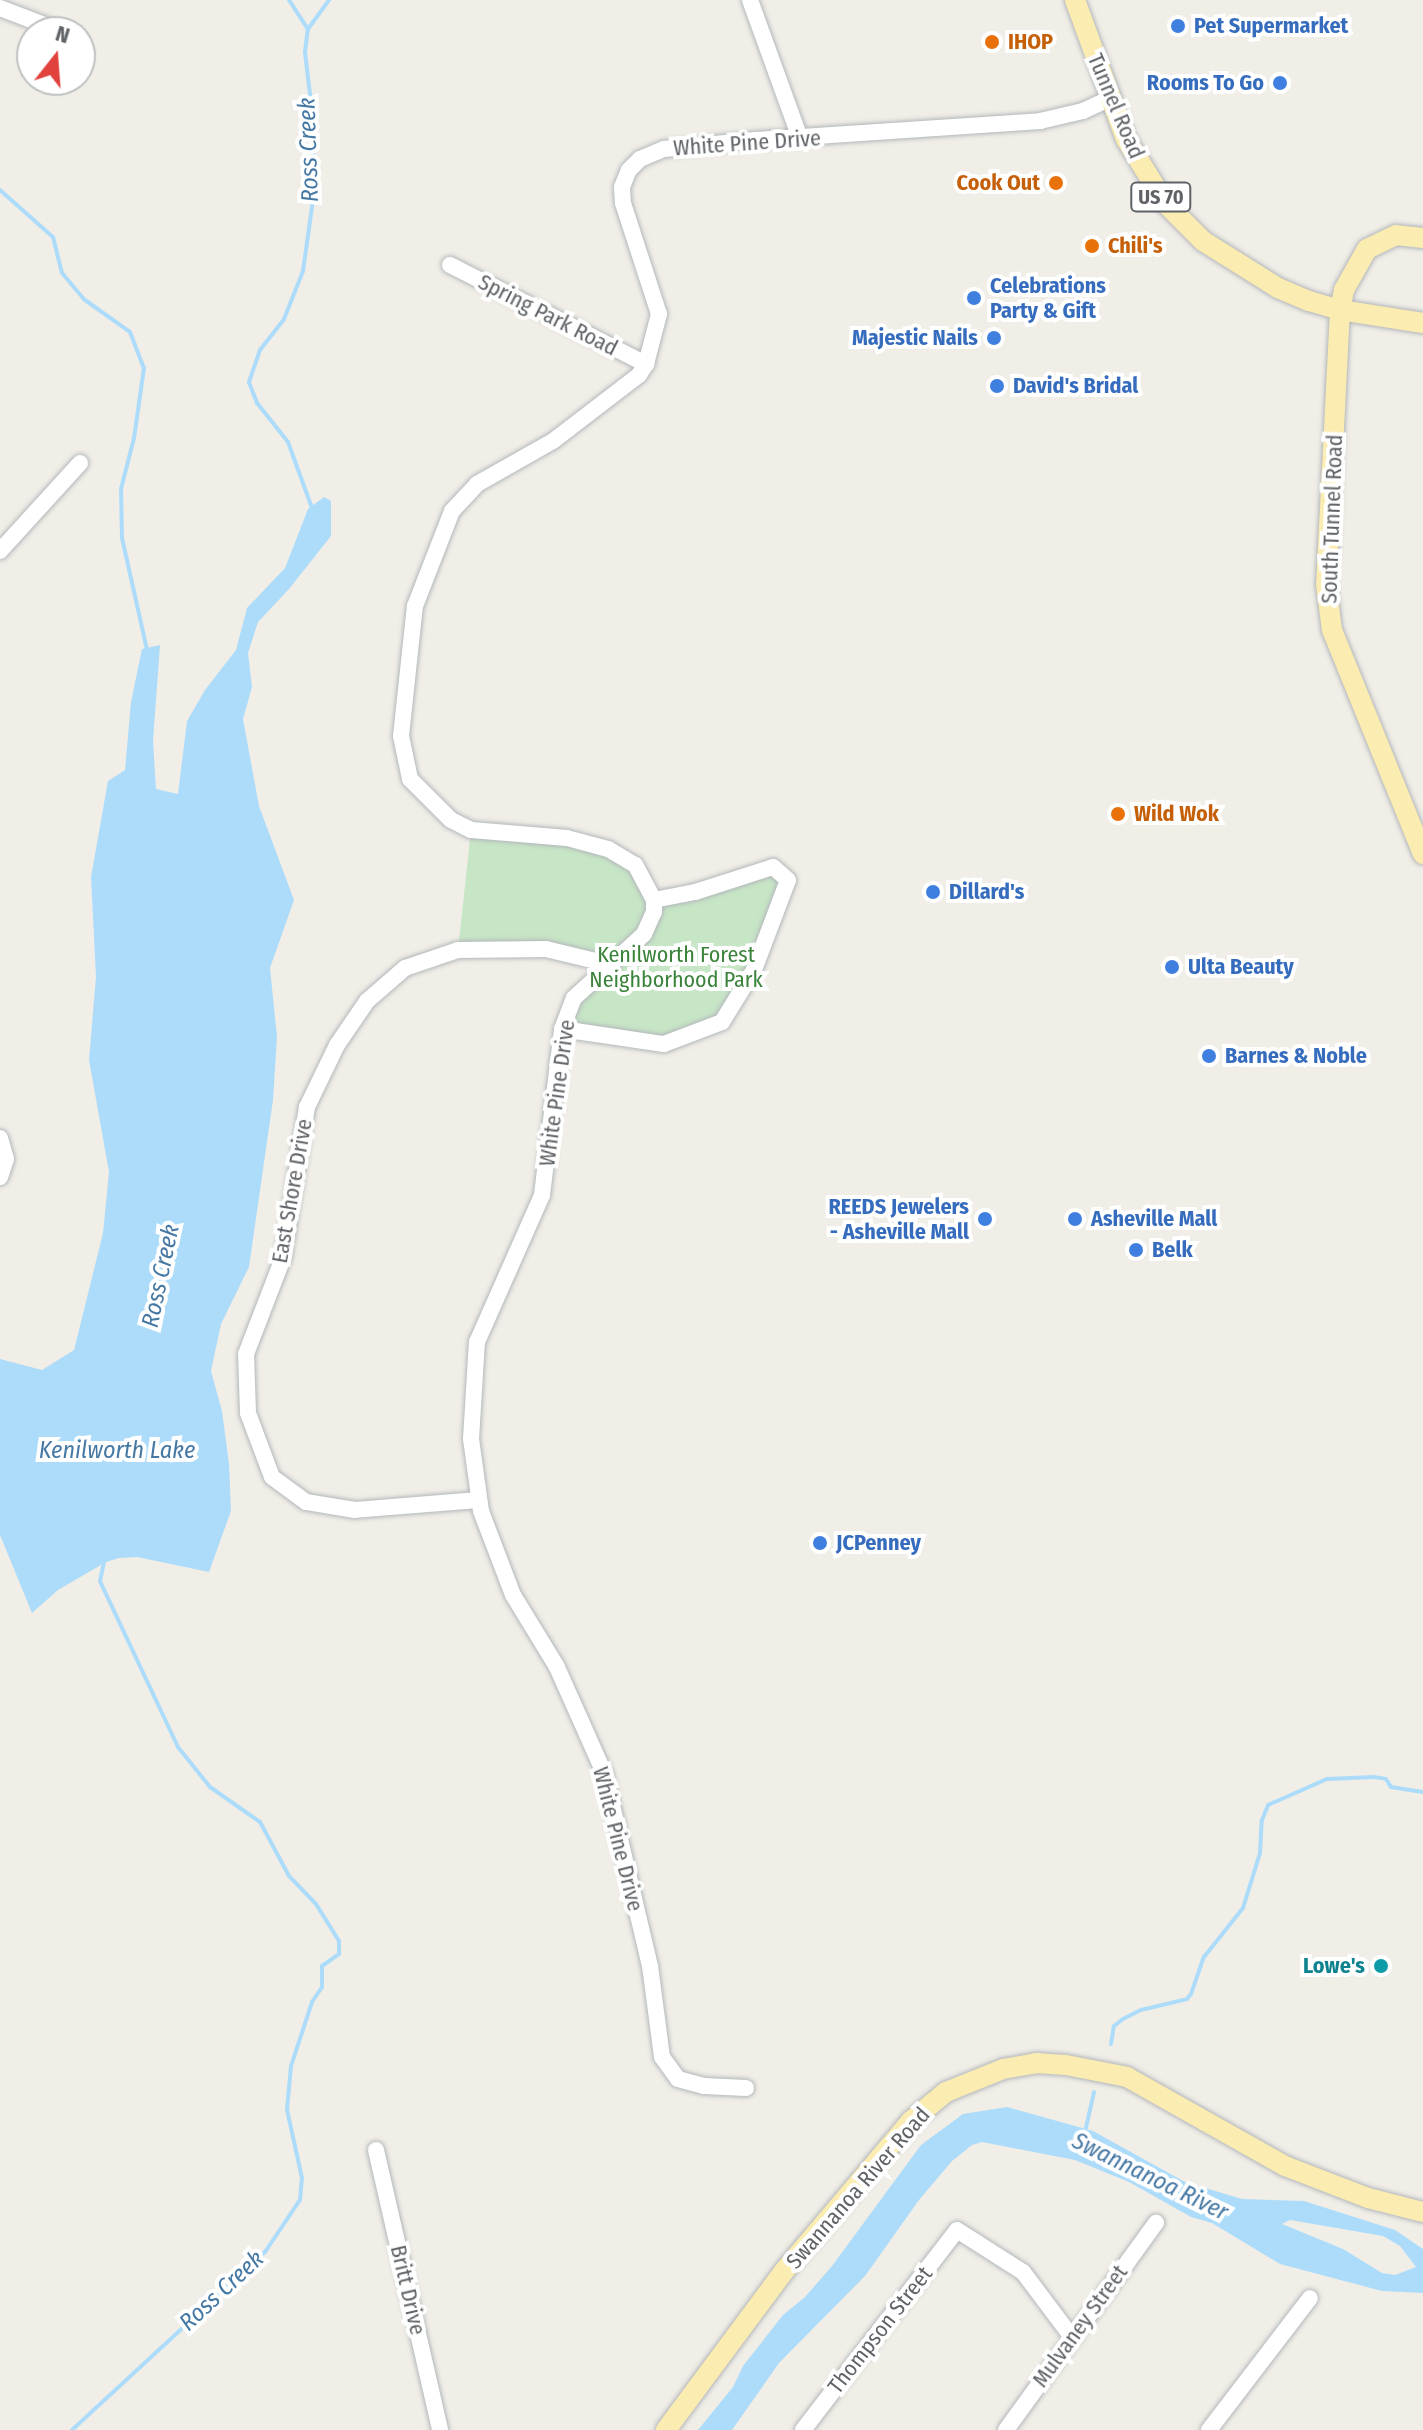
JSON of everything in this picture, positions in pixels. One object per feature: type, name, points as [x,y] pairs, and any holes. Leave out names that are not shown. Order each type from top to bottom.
[{"type":"main road","name":"Tunnel Road","points":[[1075,0],[1126,139],[1165,203],[1203,241],[1278,288],[1340,310],[1423,323]]},
{"type":"main road","name":"South Tunnel Road","points":[[1423,238],[1396,235],[1367,249],[1352,270],[1340,310],[1326,604],[1332,630],[1423,854]]},
{"type":"main road","name":"Swannanoa River Road","points":[[666,2430],[785,2270],[911,2121],[946,2092],[1003,2069],[1036,2063],[1066,2065],[1127,2077],[1285,2166],[1368,2198],[1423,2212]]},
{"type":"street","points":[[750,0],[800,138]]},
{"type":"street","points":[[0,8],[21,16]]},
{"type":"street","name":"White Pine Drive","points":[[646,364],[659,314],[623,203],[622,187],[629,170],[640,159],[664,149],[1040,121],[1083,111],[1109,99]]},
{"type":"street","name":"Spring Park Road","points":[[450,265],[646,364]]},
{"type":"street","points":[[562,1029],[664,1044],[722,1022],[754,970],[788,880],[773,867],[695,892],[654,900],[635,865],[608,849],[567,838],[471,830],[451,820],[410,779],[401,736],[415,606],[452,511],[477,484],[553,441],[639,375],[646,364]]},
{"type":"street","points":[[0,551],[80,463]]},
{"type":"street","name":"White Pine Drive","points":[[654,900],[654,912],[644,934],[574,998],[562,1029],[542,1195],[477,1342],[471,1439],[478,1500],[513,1595],[557,1667],[605,1775],[650,1966],[662,2057],[678,2079],[704,2086],[746,2088]]},
{"type":"street","name":"East Shore Drive","points":[[478,1500],[355,1510],[306,1502],[272,1477],[248,1413],[246,1354],[283,1258],[307,1107],[337,1045],[367,1001],[405,968],[458,950],[546,949],[608,964]]},
{"type":"street","points":[[0,1138],[6,1159],[0,1177]]},
{"type":"street","name":"Britt Drive","points":[[376,2150],[440,2430]]},
{"type":"street","name":"Mulvaney Street","points":[[1006,2430],[1071,2336],[1156,2223]]},
{"type":"street","name":"Thompson Street","points":[[803,2430],[957,2230],[1023,2272],[1071,2336]]},
{"type":"street","points":[[1209,2430],[1310,2298]]},
{"type":"green space","name":"Kenilworth Forest Neighborhood Park","points":[[471,830],[567,838],[635,865],[654,900],[773,867],[788,880],[722,1022],[664,1044],[562,1029],[596,974],[597,960],[458,950]]},
{"type":"water","name":"Kenilworth Lake","points":[[324,497],[331,501],[331,536],[258,622],[248,653],[252,687],[243,719],[259,806],[294,900],[270,968],[277,1037],[273,1100],[249,1267],[221,1324],[211,1371],[222,1411],[231,1511],[209,1572],[137,1557],[119,1558],[106,1562],[58,1590],[32,1613],[0,1535],[0,1359],[42,1370],[74,1350],[103,1233],[109,1172],[89,1060],[96,977],[91,877],[108,781],[125,770],[131,702],[142,649],[160,645],[153,741],[156,789],[178,794],[187,721],[205,690],[236,650],[247,608],[285,568],[308,509]]},
{"type":"water","name":"Swannanoa River","points":[[1007,2107],[1093,2131],[1185,2182],[1242,2199],[1304,2201],[1395,2230],[1423,2249],[1423,2293],[1382,2291],[1280,2264],[1212,2223],[1191,2217],[1129,2182],[1075,2160],[982,2142],[972,2145],[952,2161],[919,2200],[865,2276],[779,2363],[732,2430],[698,2430],[733,2387],[743,2366],[783,2315],[805,2297],[832,2266],[921,2145],[963,2114]],"holes":[[[1290,2220],[1383,2236],[1400,2246],[1416,2267],[1395,2275],[1382,2273],[1343,2249],[1282,2224]]]},
{"type":"waterway","points":[[289,0],[308,29]]},
{"type":"waterway","name":"Ross Creek","points":[[312,508],[288,442],[257,403],[249,382],[260,350],[284,319],[303,271],[314,193],[312,111],[305,52],[308,29],[329,0]]},
{"type":"waterway","points":[[0,190],[53,237],[62,273],[85,300],[130,332],[144,368],[134,438],[121,489],[122,538],[147,650]]},
{"type":"waterway","name":"Ross Creek","points":[[72,2430],[265,2252],[300,2200],[302,2178],[287,2110],[291,2066],[312,2002],[322,1987],[322,1966],[339,1954],[339,1941],[316,1904],[289,1876],[260,1822],[210,1787],[178,1747],[100,1581],[105,1558]]},
{"type":"waterway","points":[[1111,2044],[1114,2026],[1123,2019],[1141,2010],[1187,1999],[1191,1994],[1204,1957],[1243,1908],[1260,1853],[1262,1820],[1268,1805],[1327,1779],[1374,1777],[1386,1779],[1391,1787],[1423,1792]]},
{"type":"waterway","name":"Swannanoa River","points":[[1085,2132],[1094,2092]]},
{"type":"place","name":"Pet Supermarket","points":[[1178,26]]},
{"type":"place","name":"IHOP","points":[[992,42]]},
{"type":"place","name":"Rooms To Go","points":[[1280,83]]},
{"type":"place","name":"Cook Out","points":[[1056,183]]},
{"type":"place","name":"Chili's","points":[[1092,246]]},
{"type":"place","name":"Celebrations Party & Gift","points":[[974,298]]},
{"type":"place","name":"Majestic Nails","points":[[994,338]]},
{"type":"place","name":"David's Bridal","points":[[997,386]]},
{"type":"place","name":"Wild Wok","points":[[1118,814]]},
{"type":"place","name":"Dillard's","points":[[933,892]]},
{"type":"place","name":"Ulta Beauty","points":[[1172,967]]},
{"type":"place","name":"Barnes & Noble","points":[[1209,1056]]},
{"type":"place","name":"REEDS Jewelers - Asheville Mall","points":[[985,1219]]},
{"type":"place","name":"Asheville Mall","points":[[1075,1219]]},
{"type":"place","name":"Belk","points":[[1136,1250]]},
{"type":"place","name":"JCPenney","points":[[820,1543]]},
{"type":"place","name":"Lowe's","points":[[1381,1966]]}]
